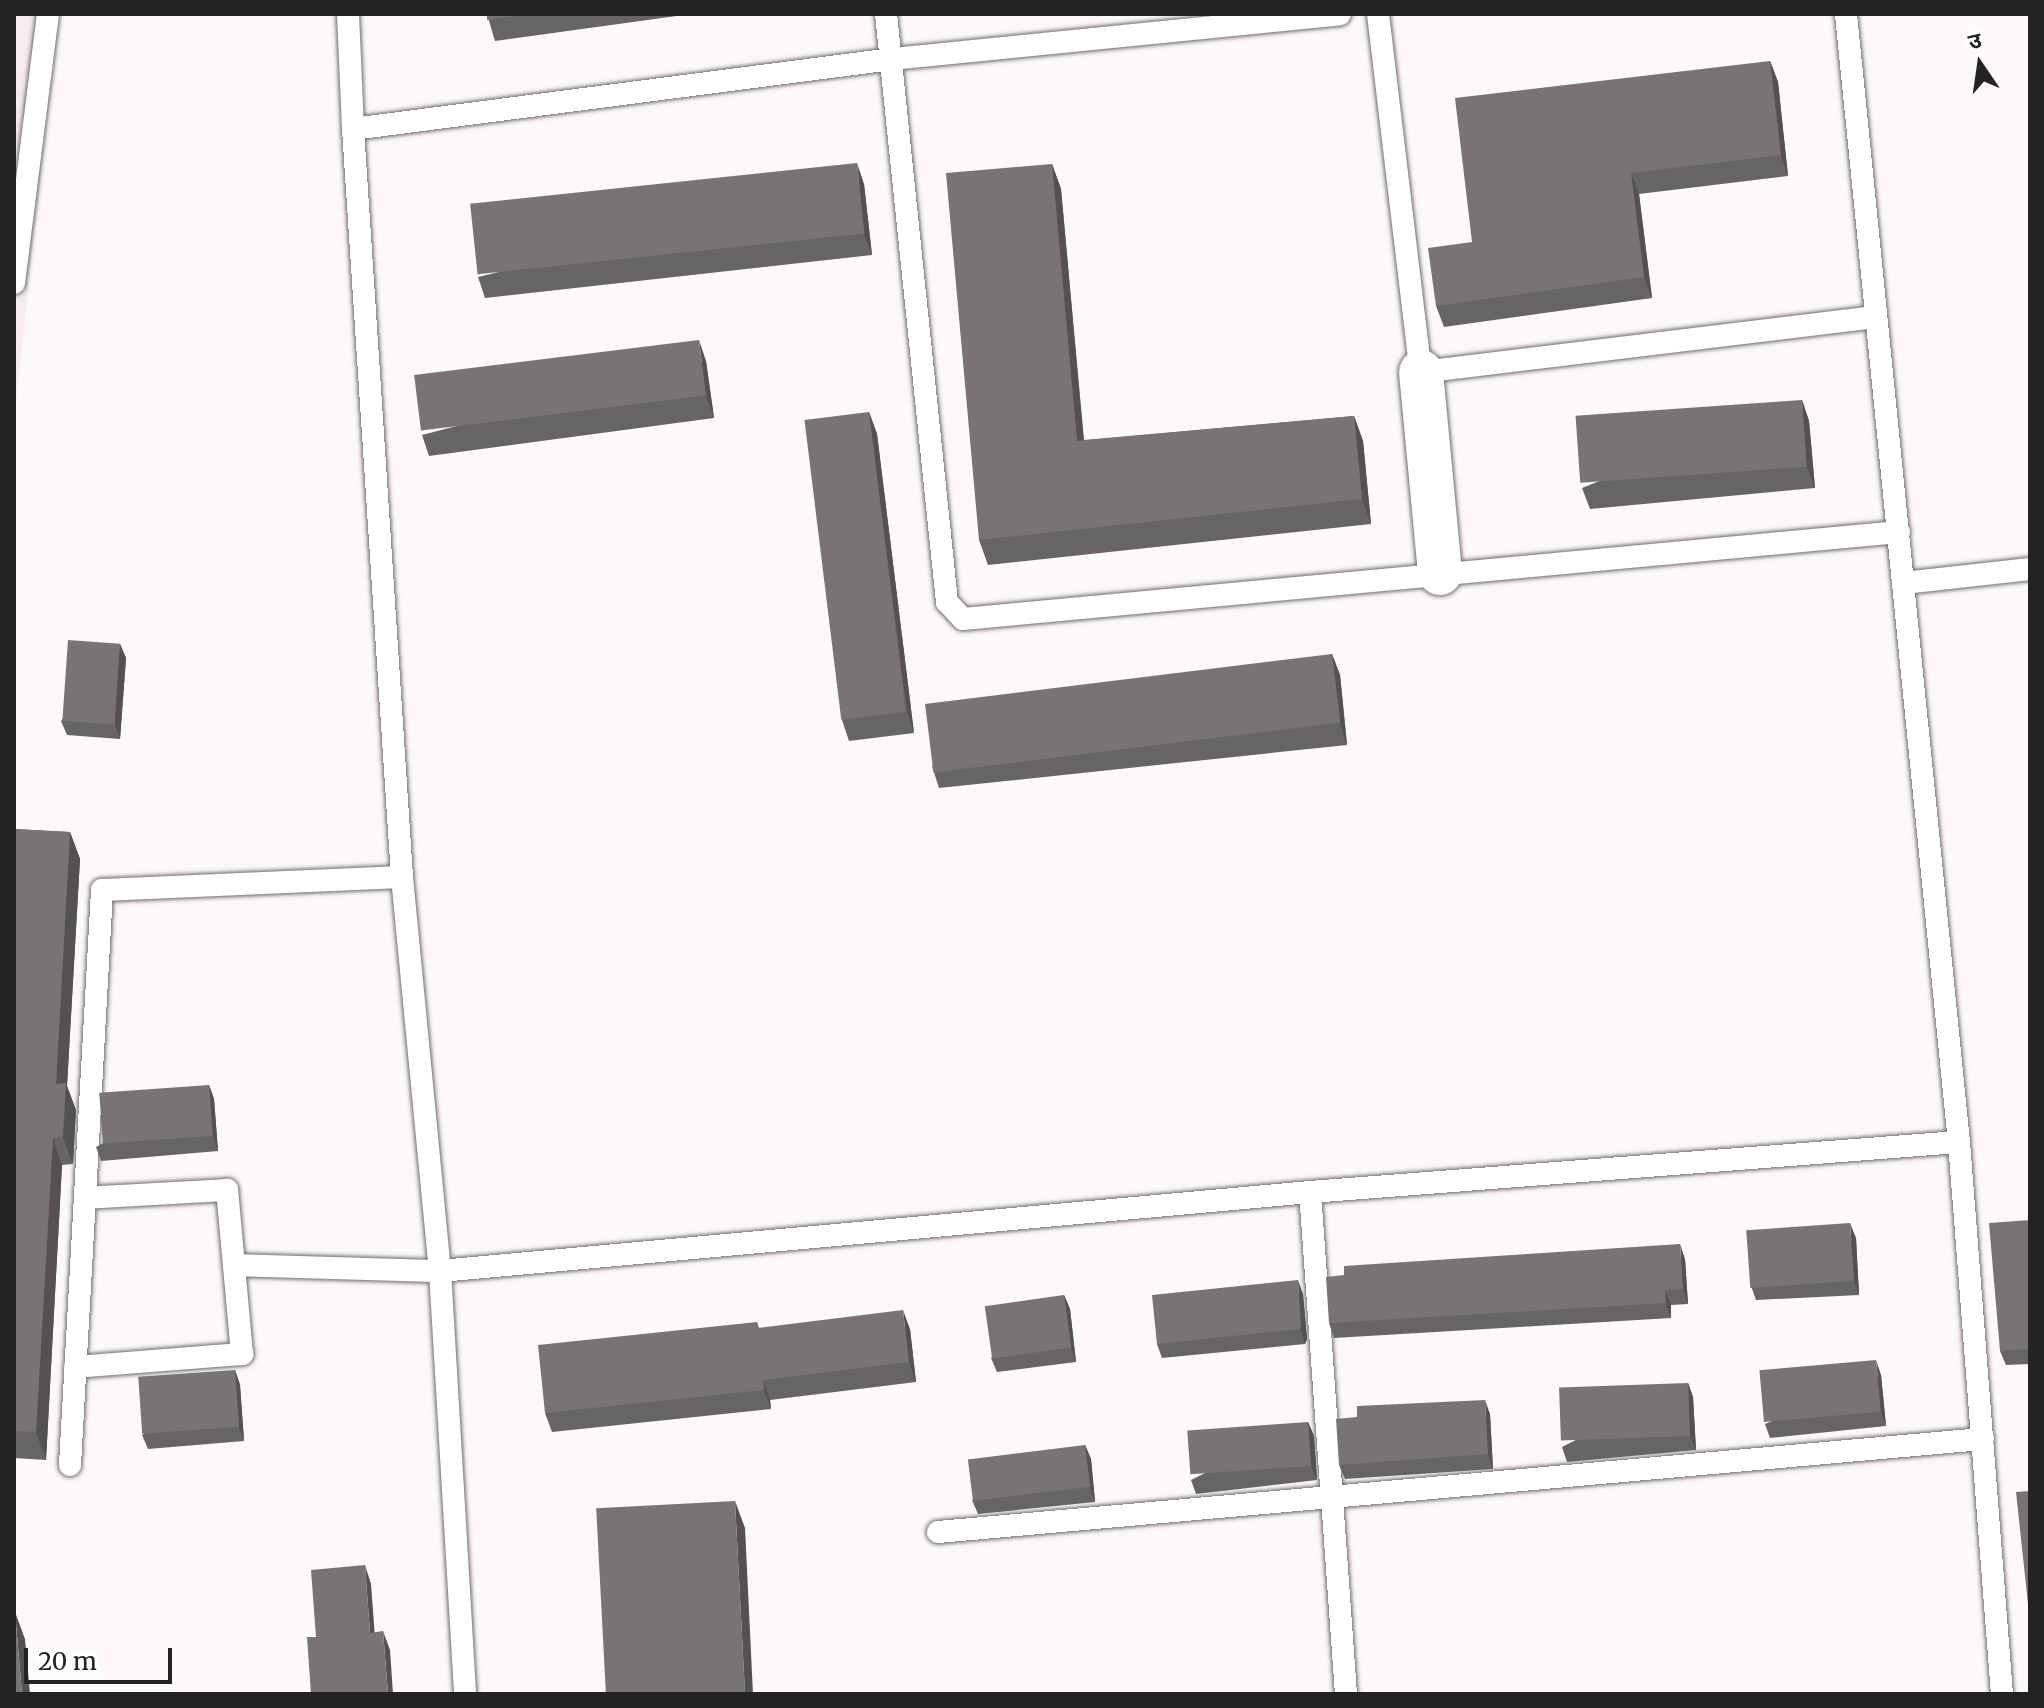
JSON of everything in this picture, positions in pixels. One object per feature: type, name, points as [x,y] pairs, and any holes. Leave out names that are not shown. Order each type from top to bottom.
[{"type":"street","points":[[1421,372],[1440,573]]},
{"type":"lane","points":[[14,283],[48,14]]},
{"type":"lane","points":[[348,14],[402,877],[440,1271],[465,1694]]},
{"type":"lane","points":[[886,14],[947,602],[963,619],[1899,532]]},
{"type":"lane","points":[[353,129],[892,59],[1340,14]]},
{"type":"lane","points":[[1378,14],[1421,372],[1875,317]]},
{"type":"lane","points":[[1846,14],[1959,1142],[2002,1694]]},
{"type":"lane","points":[[1903,583],[2030,569]]},
{"type":"lane","points":[[70,1465],[102,890],[402,877]]},
{"type":"lane","points":[[234,1265],[440,1271],[1310,1192],[1959,1142]]},
{"type":"lane","points":[[75,1367],[242,1354],[227,1190],[85,1198]]},
{"type":"lane","points":[[1310,1192],[1346,1694]]},
{"type":"lane","points":[[938,1532],[1333,1494],[1983,1439]]},
{"type":"shaded area","points":[[14,14],[58,14],[14,420]]},
{"type":"building","points":[[487,14],[531,14],[487,20]]},
{"type":"building","points":[[1770,61],[1781,155],[1631,173],[1644,277],[1436,306],[1428,248],[1472,242],[1455,98]]},
{"type":"building","points":[[857,163],[864,234],[478,274],[470,204]]},
{"type":"building","points":[[1052,164],[1077,441],[1354,416],[1362,499],[979,540],[946,173]]},
{"type":"building","points":[[699,340],[706,396],[421,431],[414,375]]},
{"type":"building","points":[[1802,400],[1807,467],[1580,483],[1576,416]]},
{"type":"building","points":[[869,412],[906,712],[841,720],[804,420]]},
{"type":"building","points":[[68,640],[120,644],[114,724],[62,721]]},
{"type":"building","points":[[1332,654],[1340,722],[933,772],[925,704]]},
{"type":"building","points":[[14,829],[70,832],[56,1084],[66,1083],[63,1137],[53,1138],[36,1432],[14,1431]]},
{"type":"building","points":[[209,1085],[213,1136],[103,1144],[99,1093]]},
{"type":"building","points":[[2030,1220],[2030,1349],[2000,1351],[1989,1223]]},
{"type":"building","points":[[1850,1223],[1854,1281],[1750,1288],[1746,1230]]},
{"type":"building","points":[[1680,1244],[1683,1289],[1665,1290],[1666,1303],[1329,1323],[1326,1277],[1344,1275],[1344,1266]]},
{"type":"building","points":[[1298,1280],[1300,1329],[1157,1344],[1152,1295]]},
{"type":"building","points":[[1064,1295],[1071,1347],[992,1359],[985,1306]]},
{"type":"building","points":[[903,1310],[909,1362],[763,1380],[764,1390],[545,1413],[538,1345],[757,1322],[758,1328]]},
{"type":"building","points":[[1876,1360],[1881,1412],[1764,1422],[1759,1370]]},
{"type":"building","points":[[235,1370],[239,1427],[142,1434],[138,1377]]},
{"type":"building","points":[[1688,1383],[1690,1436],[1561,1440],[1559,1388]]},
{"type":"building","points":[[1485,1400],[1488,1454],[1339,1465],[1336,1419],[1357,1417],[1357,1406]]},
{"type":"building","points":[[1308,1422],[1311,1466],[1190,1474],[1187,1430]]},
{"type":"building","points":[[1085,1445],[1090,1487],[973,1501],[968,1459]]},
{"type":"building","points":[[2030,1491],[2030,1604],[2028,1604],[2016,1492]]},
{"type":"building","points":[[735,1501],[745,1694],[606,1694],[596,1508]]},
{"type":"building","points":[[365,1565],[370,1633],[383,1631],[388,1694],[311,1694],[307,1637],[316,1637],[311,1570]]},
{"type":"building","points":[[15,1612],[22,1694],[14,1694]]}]
